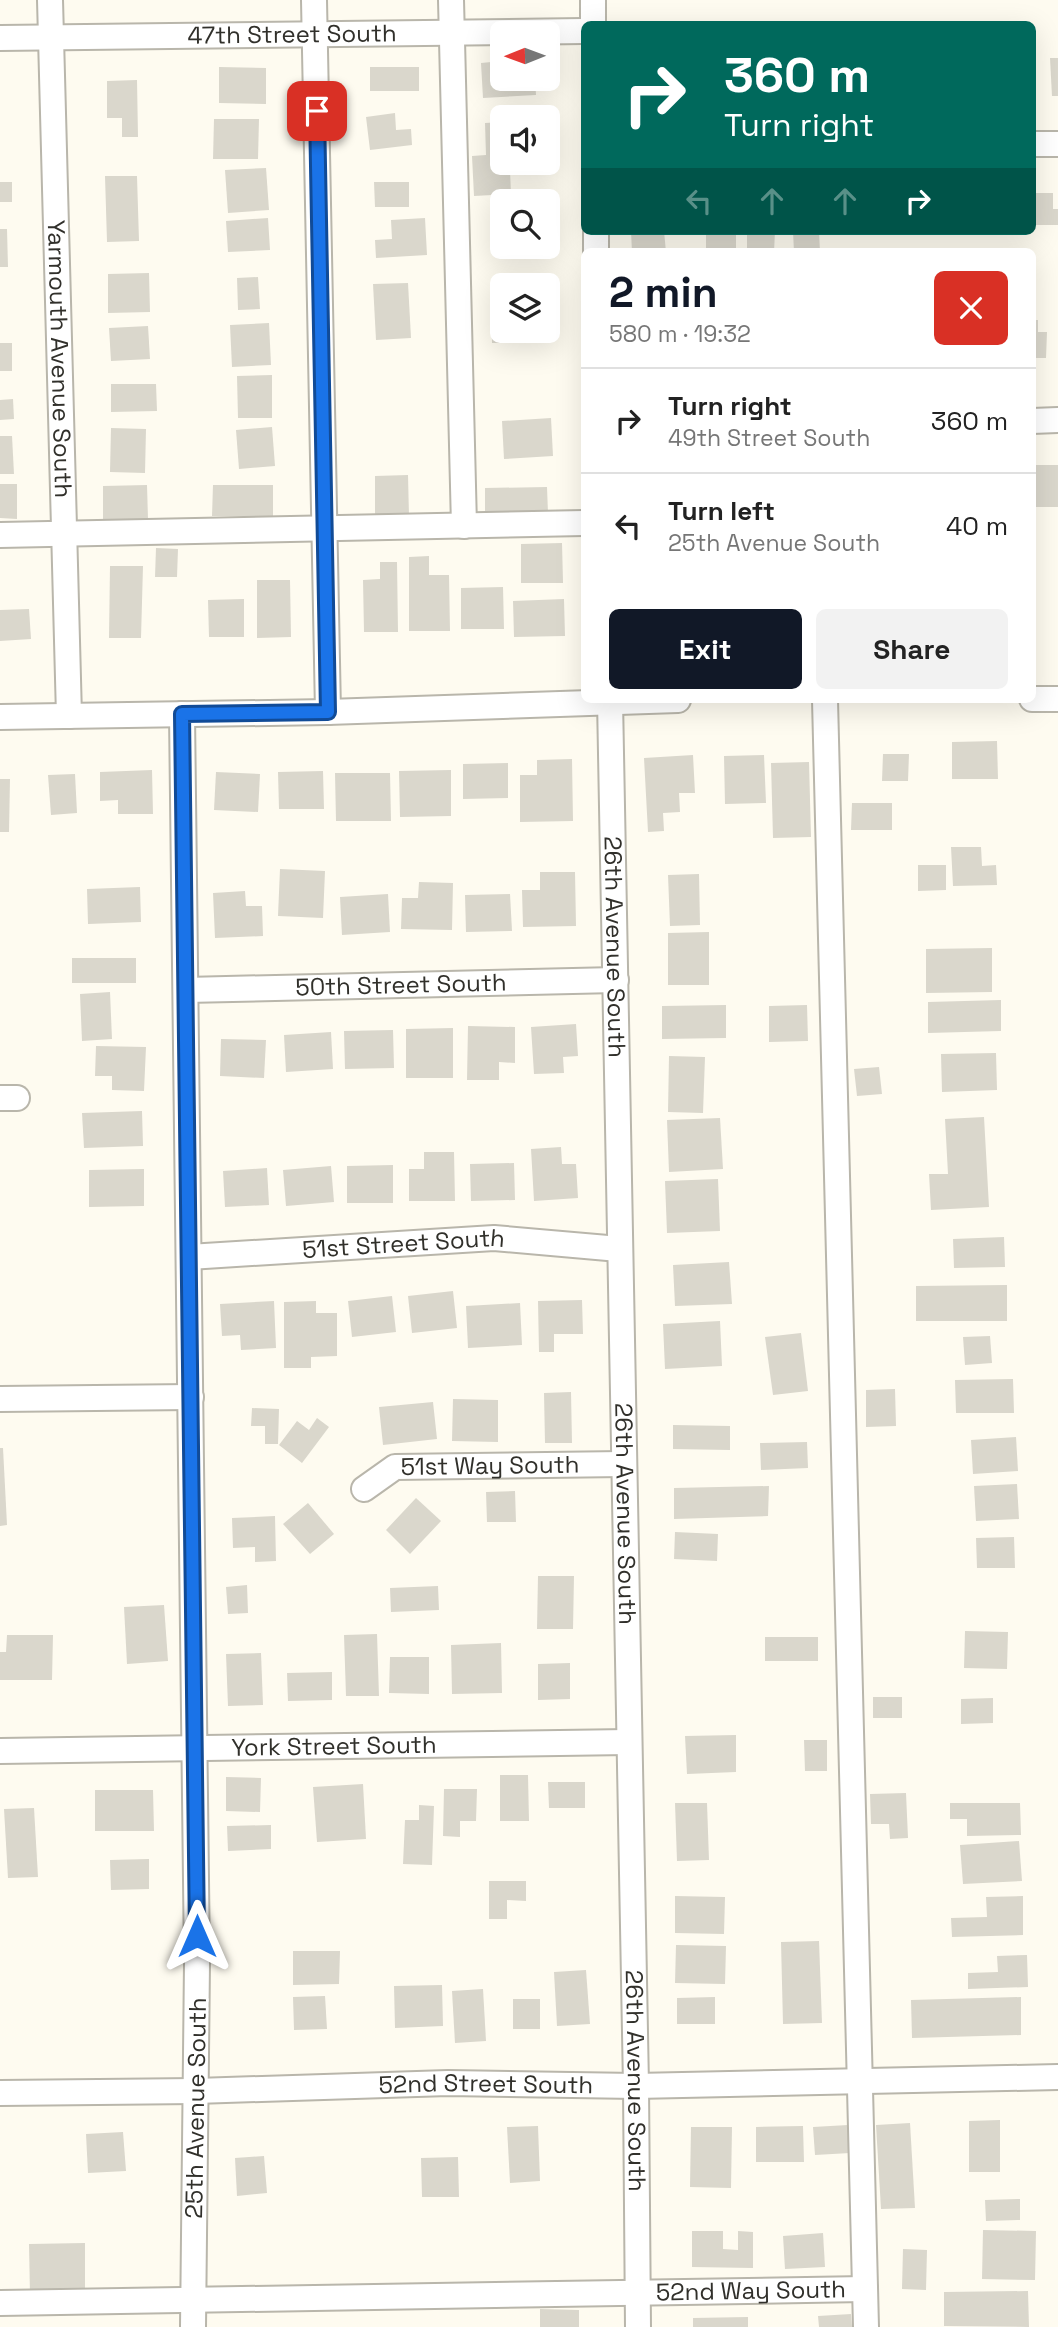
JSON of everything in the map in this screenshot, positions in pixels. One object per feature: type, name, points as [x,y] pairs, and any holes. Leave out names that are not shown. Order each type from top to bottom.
[{"type":"street","name":"Yarmouth Avenue South","points":[[50,0],[69,716]]},
{"type":"street","points":[[314,0],[328,712]]},
{"type":"street","points":[[450,0],[464,526]]},
{"type":"street","points":[[593,0],[593,21]]},
{"type":"street","name":"47th Street South","points":[[0,38],[315,32],[581,31]]},
{"type":"street","points":[[1036,144],[1058,144]]},
{"type":"street","points":[[1036,421],[1058,420]]},
{"type":"street","points":[[0,535],[581,523]]},
{"type":"street","points":[[1036,699],[1058,699],[1058,716]]},
{"type":"street","points":[[0,717],[328,712],[581,702]]},
{"type":"street","name":"26th Avenue South","points":[[610,703],[636,2085],[638,2327]]},
{"type":"street","points":[[825,703],[866,2327]]},
{"type":"street","name":"25th Avenue South","points":[[182,714],[196,1750],[193,2327]]},
{"type":"street","name":"50th Street South","points":[[186,990],[616,980]]},
{"type":"street","name":"51st Street South","points":[[189,1257],[494,1238],[619,1249]]},
{"type":"street","points":[[0,1399],[191,1397]]},
{"type":"street","name":"51st Way South","points":[[364,1489],[395,1467],[623,1464]]},
{"type":"street","name":"York Street South","points":[[0,1751],[628,1742]]},
{"type":"street","name":"52nd Street South","points":[[0,2093],[196,2091],[448,2083],[636,2085],[1058,2077]]},
{"type":"street","name":"52nd Way South","points":[[0,2303],[637,2295],[864,2289]]},
{"type":"building","points":[[1050,58],[1058,58],[1058,96],[1052,96]]},
{"type":"building","points":[[490,62],[490,91],[536,91],[536,95],[483,98],[481,63]]},
{"type":"building","points":[[219,67],[266,68],[266,104],[219,103]]},
{"type":"building","points":[[370,67],[419,67],[419,91],[370,91]]},
{"type":"building","points":[[137,80],[138,137],[122,137],[122,118],[107,118],[107,81]]},
{"type":"building","points":[[395,113],[396,130],[411,129],[412,145],[370,150],[366,117]]},
{"type":"building","points":[[214,119],[259,119],[258,159],[213,159]]},
{"type":"building","points":[[485,123],[490,123],[490,175],[510,175],[511,189],[490,189],[490,195],[474,196],[472,156],[486,155]]},
{"type":"building","points":[[266,168],[269,210],[228,213],[225,170]]},
{"type":"building","points":[[105,176],[137,176],[139,241],[107,242]]},
{"type":"building","points":[[0,182],[12,182],[12,202],[0,202]]},
{"type":"building","points":[[374,182],[409,182],[409,207],[375,207]]},
{"type":"building","points":[[1036,193],[1053,193],[1053,209],[1058,209],[1058,225],[1036,225]]},
{"type":"building","points":[[268,218],[270,250],[228,252],[226,221]]},
{"type":"building","points":[[425,218],[427,255],[376,258],[375,240],[392,239],[391,220]]},
{"type":"building","points":[[0,229],[7,229],[8,267],[0,267]]},
{"type":"building","points":[[631,235],[664,235],[666,248],[632,248]]},
{"type":"building","points":[[706,235],[736,235],[736,248],[706,248]]},
{"type":"building","points":[[747,235],[775,235],[774,248],[747,248]]},
{"type":"building","points":[[793,235],[819,235],[820,248],[794,248]]},
{"type":"building","points":[[149,273],[150,312],[108,313],[108,274]]},
{"type":"building","points":[[258,277],[260,309],[238,310],[237,278]]},
{"type":"building","points":[[408,283],[411,338],[376,340],[373,284]]},
{"type":"building","points":[[1036,320],[1038,332],[1047,332],[1046,358],[1036,358]]},
{"type":"building","points":[[269,323],[271,365],[232,367],[230,325]]},
{"type":"building","points":[[148,326],[150,359],[111,361],[109,328]]},
{"type":"building","points":[[0,343],[12,343],[12,371],[0,371]]},
{"type":"building","points":[[272,375],[272,418],[238,418],[237,376]]},
{"type":"building","points":[[111,384],[156,384],[157,411],[111,412]]},
{"type":"building","points":[[13,399],[14,419],[0,420],[0,400]]},
{"type":"building","points":[[551,418],[553,456],[504,459],[502,421]]},
{"type":"building","points":[[272,427],[275,466],[239,469],[236,430]]},
{"type":"building","points":[[111,428],[146,429],[145,473],[110,472]]},
{"type":"building","points":[[0,436],[12,436],[14,474],[0,474]]},
{"type":"building","points":[[1036,465],[1058,465],[1058,507],[1036,507]]},
{"type":"building","points":[[408,475],[409,516],[375,516],[375,476]]},
{"type":"building","points":[[0,484],[17,484],[17,519],[0,518]]},
{"type":"building","points":[[147,485],[148,519],[103,519],[103,486]]},
{"type":"building","points":[[213,485],[273,485],[273,516],[212,516]]},
{"type":"building","points":[[547,487],[548,513],[485,514],[485,488]]},
{"type":"building","points":[[562,543],[563,583],[521,583],[521,544]]},
{"type":"building","points":[[156,548],[178,549],[177,577],[155,577]]},
{"type":"building","points":[[429,556],[429,575],[449,575],[450,631],[409,631],[409,557]]},
{"type":"building","points":[[380,562],[397,562],[398,632],[364,632],[363,580],[380,579]]},
{"type":"building","points":[[110,566],[143,566],[141,638],[109,638]]},
{"type":"building","points":[[257,580],[290,580],[291,637],[257,638]]},
{"type":"building","points":[[503,587],[504,629],[461,629],[461,588]]},
{"type":"building","points":[[244,599],[244,637],[209,637],[208,600]]},
{"type":"building","points":[[564,599],[565,636],[514,637],[513,601]]},
{"type":"building","points":[[29,609],[31,639],[0,641],[0,610]]},
{"type":"building","points":[[997,741],[998,779],[952,779],[952,742]]},
{"type":"building","points":[[883,754],[909,754],[908,781],[882,781]]},
{"type":"building","points":[[693,755],[695,793],[679,793],[680,812],[663,813],[664,831],[648,832],[644,758]]},
{"type":"building","points":[[764,755],[766,803],[725,804],[724,756]]},
{"type":"building","points":[[572,759],[573,821],[520,822],[520,775],[537,775],[537,760]]},
{"type":"building","points":[[809,762],[811,837],[773,838],[771,763]]},
{"type":"building","points":[[508,763],[508,798],[463,799],[463,764]]},
{"type":"building","points":[[152,770],[153,814],[118,814],[118,800],[100,801],[100,772]]},
{"type":"building","points":[[451,770],[451,816],[400,817],[399,771]]},
{"type":"building","points":[[323,771],[324,809],[279,809],[278,772]]},
{"type":"building","points":[[216,772],[260,774],[258,812],[214,810]]},
{"type":"building","points":[[335,773],[390,773],[391,821],[336,821]]},
{"type":"building","points":[[75,774],[77,813],[51,815],[48,775]]},
{"type":"building","points":[[0,779],[10,779],[9,832],[0,832]]},
{"type":"building","points":[[852,803],[892,803],[892,830],[851,830]]},
{"type":"building","points":[[951,847],[981,847],[982,866],[996,865],[997,885],[953,886]]},
{"type":"building","points":[[918,865],[946,865],[946,890],[918,891]]},
{"type":"building","points":[[280,869],[325,871],[323,918],[278,916]]},
{"type":"building","points":[[540,872],[575,872],[576,926],[523,927],[522,890],[540,890]]},
{"type":"building","points":[[699,874],[700,925],[670,926],[668,875]]},
{"type":"building","points":[[419,882],[453,883],[452,930],[401,929],[402,898],[418,898]]},
{"type":"building","points":[[140,887],[141,922],[88,924],[87,889]]},
{"type":"building","points":[[245,891],[246,906],[262,906],[263,936],[215,938],[213,893]]},
{"type":"building","points":[[388,894],[390,932],[342,935],[340,897]]},
{"type":"building","points":[[510,894],[512,931],[466,932],[465,895]]},
{"type":"building","points":[[709,932],[709,985],[668,985],[668,933]]},
{"type":"building","points":[[992,948],[992,992],[926,993],[926,949]]},
{"type":"building","points":[[72,958],[136,958],[136,983],[72,983]]},
{"type":"building","points":[[110,992],[112,1039],[82,1041],[80,994]]},
{"type":"building","points":[[1001,1000],[1001,1031],[928,1033],[928,1002]]},
{"type":"building","points":[[726,1005],[726,1038],[662,1039],[662,1006]]},
{"type":"building","points":[[807,1005],[808,1041],[769,1042],[769,1006]]},
{"type":"building","points":[[576,1024],[578,1056],[563,1057],[564,1073],[534,1074],[531,1027]]},
{"type":"building","points":[[468,1026],[515,1027],[515,1063],[499,1062],[499,1080],[467,1080]]},
{"type":"building","points":[[453,1028],[453,1078],[406,1078],[406,1029]]},
{"type":"building","points":[[393,1030],[394,1068],[345,1069],[344,1031]]},
{"type":"building","points":[[331,1032],[333,1069],[286,1072],[284,1035]]},
{"type":"building","points":[[221,1039],[266,1040],[264,1078],[220,1076]]},
{"type":"building","points":[[96,1046],[146,1047],[144,1091],[112,1090],[112,1076],[95,1076]]},
{"type":"building","points":[[996,1053],[997,1090],[942,1092],[941,1054]]},
{"type":"building","points":[[669,1056],[705,1057],[703,1113],[668,1112]]},
{"type":"building","points":[[879,1067],[882,1094],[857,1096],[854,1069]]},
{"type":"building","points":[[142,1111],[143,1146],[84,1148],[82,1113]]},
{"type":"building","points":[[984,1117],[989,1207],[931,1210],[929,1174],[948,1174],[945,1119]]},
{"type":"building","points":[[720,1118],[723,1169],[669,1172],[667,1120]]},
{"type":"building","points":[[561,1147],[562,1164],[576,1164],[578,1198],[534,1201],[531,1149]]},
{"type":"building","points":[[424,1152],[454,1152],[455,1201],[409,1201],[409,1169],[424,1169]]},
{"type":"building","points":[[514,1163],[515,1200],[471,1201],[470,1164]]},
{"type":"building","points":[[393,1165],[393,1203],[347,1203],[347,1166]]},
{"type":"building","points":[[331,1166],[334,1202],[286,1206],[283,1170]]},
{"type":"building","points":[[267,1168],[269,1205],[225,1207],[223,1171]]},
{"type":"building","points":[[144,1169],[144,1206],[89,1207],[89,1170]]},
{"type":"building","points":[[718,1179],[720,1231],[667,1233],[665,1181]]},
{"type":"building","points":[[1004,1237],[1005,1267],[954,1268],[953,1239]]},
{"type":"building","points":[[729,1262],[732,1304],[675,1306],[673,1265]]},
{"type":"building","points":[[1007,1285],[1007,1321],[916,1321],[916,1286]]},
{"type":"building","points":[[453,1291],[457,1328],[412,1333],[408,1296]]},
{"type":"building","points":[[392,1296],[396,1332],[352,1337],[348,1301]]},
{"type":"building","points":[[582,1300],[583,1334],[554,1334],[554,1352],[539,1352],[538,1301]]},
{"type":"building","points":[[274,1301],[276,1348],[241,1350],[240,1335],[222,1336],[220,1304]]},
{"type":"building","points":[[316,1301],[316,1313],[337,1313],[337,1356],[311,1357],[311,1368],[284,1368],[284,1302]]},
{"type":"building","points":[[520,1303],[522,1345],[468,1348],[466,1306]]},
{"type":"building","points":[[720,1321],[722,1366],[665,1369],[663,1324]]},
{"type":"building","points":[[801,1333],[808,1391],[773,1395],[765,1337]]},
{"type":"building","points":[[990,1336],[992,1363],[965,1365],[963,1337]]},
{"type":"building","points":[[1013,1379],[1014,1413],[956,1413],[955,1380]]},
{"type":"building","points":[[895,1389],[896,1426],[866,1427],[866,1390]]},
{"type":"building","points":[[571,1392],[572,1443],[545,1443],[544,1393]]},
{"type":"building","points":[[453,1399],[498,1400],[498,1442],[452,1441]]},
{"type":"building","points":[[433,1402],[437,1439],[383,1445],[379,1407]]},
{"type":"building","points":[[252,1408],[279,1409],[278,1444],[265,1444],[265,1426],[251,1426]]},
{"type":"building","points":[[317,1418],[329,1427],[302,1463],[279,1445],[297,1421],[309,1430]]},
{"type":"building","points":[[673,1425],[730,1426],[730,1450],[673,1449]]},
{"type":"building","points":[[1016,1437],[1018,1471],[973,1474],[971,1440]]},
{"type":"building","points":[[807,1442],[808,1468],[761,1470],[760,1443]]},
{"type":"building","points":[[0,1448],[3,1448],[7,1525],[0,1526]]},
{"type":"building","points":[[1017,1484],[1019,1519],[976,1521],[974,1486]]},
{"type":"building","points":[[769,1486],[768,1516],[674,1519],[674,1488]]},
{"type":"building","points":[[515,1491],[516,1522],[487,1522],[486,1492]]},
{"type":"building","points":[[416,1498],[441,1521],[410,1554],[386,1530]]},
{"type":"building","points":[[308,1503],[334,1534],[310,1554],[283,1524]]},
{"type":"building","points":[[275,1516],[276,1561],[255,1562],[255,1547],[233,1548],[232,1518]]},
{"type":"building","points":[[675,1532],[718,1534],[717,1561],[674,1559]]},
{"type":"building","points":[[1014,1537],[1015,1568],[977,1568],[976,1538]]},
{"type":"building","points":[[538,1576],[574,1576],[573,1629],[537,1629]]},
{"type":"building","points":[[247,1585],[248,1613],[228,1614],[226,1587]]},
{"type":"building","points":[[438,1586],[439,1610],[391,1612],[390,1588]]},
{"type":"building","points":[[164,1605],[168,1661],[127,1664],[124,1607]]},
{"type":"building","points":[[965,1631],[1008,1632],[1007,1669],[964,1668]]},
{"type":"building","points":[[377,1634],[379,1696],[346,1696],[344,1635]]},
{"type":"building","points":[[7,1635],[53,1635],[52,1680],[0,1680],[0,1652],[6,1652]]},
{"type":"building","points":[[765,1637],[818,1637],[818,1661],[765,1661]]},
{"type":"building","points":[[501,1643],[502,1693],[452,1694],[451,1645]]},
{"type":"building","points":[[261,1653],[263,1705],[228,1706],[226,1654]]},
{"type":"building","points":[[390,1657],[429,1657],[429,1694],[389,1693]]},
{"type":"building","points":[[570,1663],[570,1699],[538,1700],[538,1664]]},
{"type":"building","points":[[332,1672],[332,1700],[288,1701],[287,1673]]},
{"type":"building","points":[[873,1697],[902,1697],[902,1718],[873,1718]]},
{"type":"building","points":[[993,1698],[993,1723],[961,1724],[961,1699]]},
{"type":"building","points":[[736,1735],[736,1772],[687,1774],[685,1736]]},
{"type":"building","points":[[804,1740],[827,1740],[827,1771],[805,1771]]},
{"type":"building","points":[[500,1775],[528,1775],[529,1821],[500,1821]]},
{"type":"building","points":[[226,1777],[261,1778],[260,1812],[226,1811]]},
{"type":"building","points":[[548,1782],[585,1782],[585,1808],[549,1808]]},
{"type":"building","points":[[363,1784],[366,1839],[317,1842],[313,1787]]},
{"type":"building","points":[[444,1789],[477,1789],[476,1821],[460,1821],[460,1837],[443,1836]]},
{"type":"building","points":[[95,1790],[153,1790],[154,1831],[95,1831]]},
{"type":"building","points":[[906,1793],[908,1838],[890,1839],[889,1824],[871,1824],[870,1794]]},
{"type":"building","points":[[675,1803],[707,1803],[709,1860],[677,1861]]},
{"type":"building","points":[[950,1803],[1020,1803],[1021,1835],[967,1836],[967,1819],[950,1819]]},
{"type":"building","points":[[419,1805],[434,1806],[432,1865],[403,1864],[405,1820],[419,1820]]},
{"type":"building","points":[[34,1808],[38,1877],[8,1878],[4,1809]]},
{"type":"building","points":[[271,1825],[271,1849],[228,1851],[227,1826]]},
{"type":"building","points":[[1019,1841],[1022,1881],[963,1884],[960,1845]]},
{"type":"building","points":[[149,1859],[149,1889],[111,1890],[110,1860]]},
{"type":"building","points":[[489,1881],[526,1881],[526,1901],[507,1900],[507,1919],[489,1919]]},
{"type":"building","points":[[675,1896],[725,1897],[724,1934],[675,1933]]},
{"type":"building","points":[[1023,1896],[1023,1935],[952,1937],[951,1918],[987,1917],[986,1897]]},
{"type":"building","points":[[819,1941],[822,2023],[783,2024],[781,1942]]},
{"type":"building","points":[[676,1945],[726,1946],[725,1984],[675,1983]]},
{"type":"building","points":[[293,1951],[340,1951],[339,1984],[293,1985]]},
{"type":"building","points":[[1027,1955],[1028,1987],[968,1989],[968,1973],[998,1972],[997,1956]]},
{"type":"building","points":[[586,1970],[590,2024],[557,2026],[554,1972]]},
{"type":"building","points":[[442,1985],[443,2026],[395,2028],[394,1986]]},
{"type":"building","points":[[483,1989],[486,2041],[455,2043],[452,1991]]},
{"type":"building","points":[[325,1996],[327,2029],[294,2030],[293,1997]]},
{"type":"building","points":[[715,1997],[715,2024],[677,2024],[677,1998]]},
{"type":"building","points":[[1021,1997],[1021,2035],[912,2038],[911,2000]]},
{"type":"building","points":[[513,1999],[540,1999],[540,2029],[513,2029]]},
{"type":"building","points":[[1000,2120],[1000,2172],[969,2172],[969,2121]]},
{"type":"building","points":[[910,2123],[915,2208],[881,2209],[876,2125]]},
{"type":"building","points":[[848,2125],[850,2153],[815,2155],[813,2127]]},
{"type":"building","points":[[538,2126],[540,2181],[510,2183],[507,2127]]},
{"type":"building","points":[[803,2126],[804,2162],[756,2162],[756,2127]]},
{"type":"building","points":[[691,2127],[732,2127],[731,2188],[690,2187]]},
{"type":"building","points":[[123,2132],[126,2171],[88,2173],[86,2134]]},
{"type":"building","points":[[264,2156],[267,2193],[237,2196],[235,2158]]},
{"type":"building","points":[[458,2157],[459,2197],[422,2197],[421,2158]]},
{"type":"building","points":[[1020,2199],[1020,2220],[986,2221],[985,2200]]},
{"type":"building","points":[[983,2230],[1036,2231],[1035,2280],[982,2279]]},
{"type":"building","points":[[692,2231],[723,2231],[723,2249],[738,2250],[738,2231],[753,2232],[753,2268],[692,2267]]},
{"type":"building","points":[[823,2233],[825,2267],[785,2269],[783,2236]]},
{"type":"building","points":[[85,2243],[85,2295],[30,2296],[29,2244]]},
{"type":"building","points":[[903,2249],[927,2250],[926,2290],[902,2289]]},
{"type":"building","points":[[1028,2291],[1029,2327],[944,2326],[944,2292]]},
{"type":"building","points":[[540,2309],[579,2310],[579,2327],[540,2327]]},
{"type":"building","points":[[851,2314],[852,2327],[819,2327],[818,2316]]},
{"type":"building","points":[[748,2317],[748,2327],[693,2327],[693,2318]]},
{"type":"route","points":[[197,1936],[182,714],[328,712],[317,111]]}]
